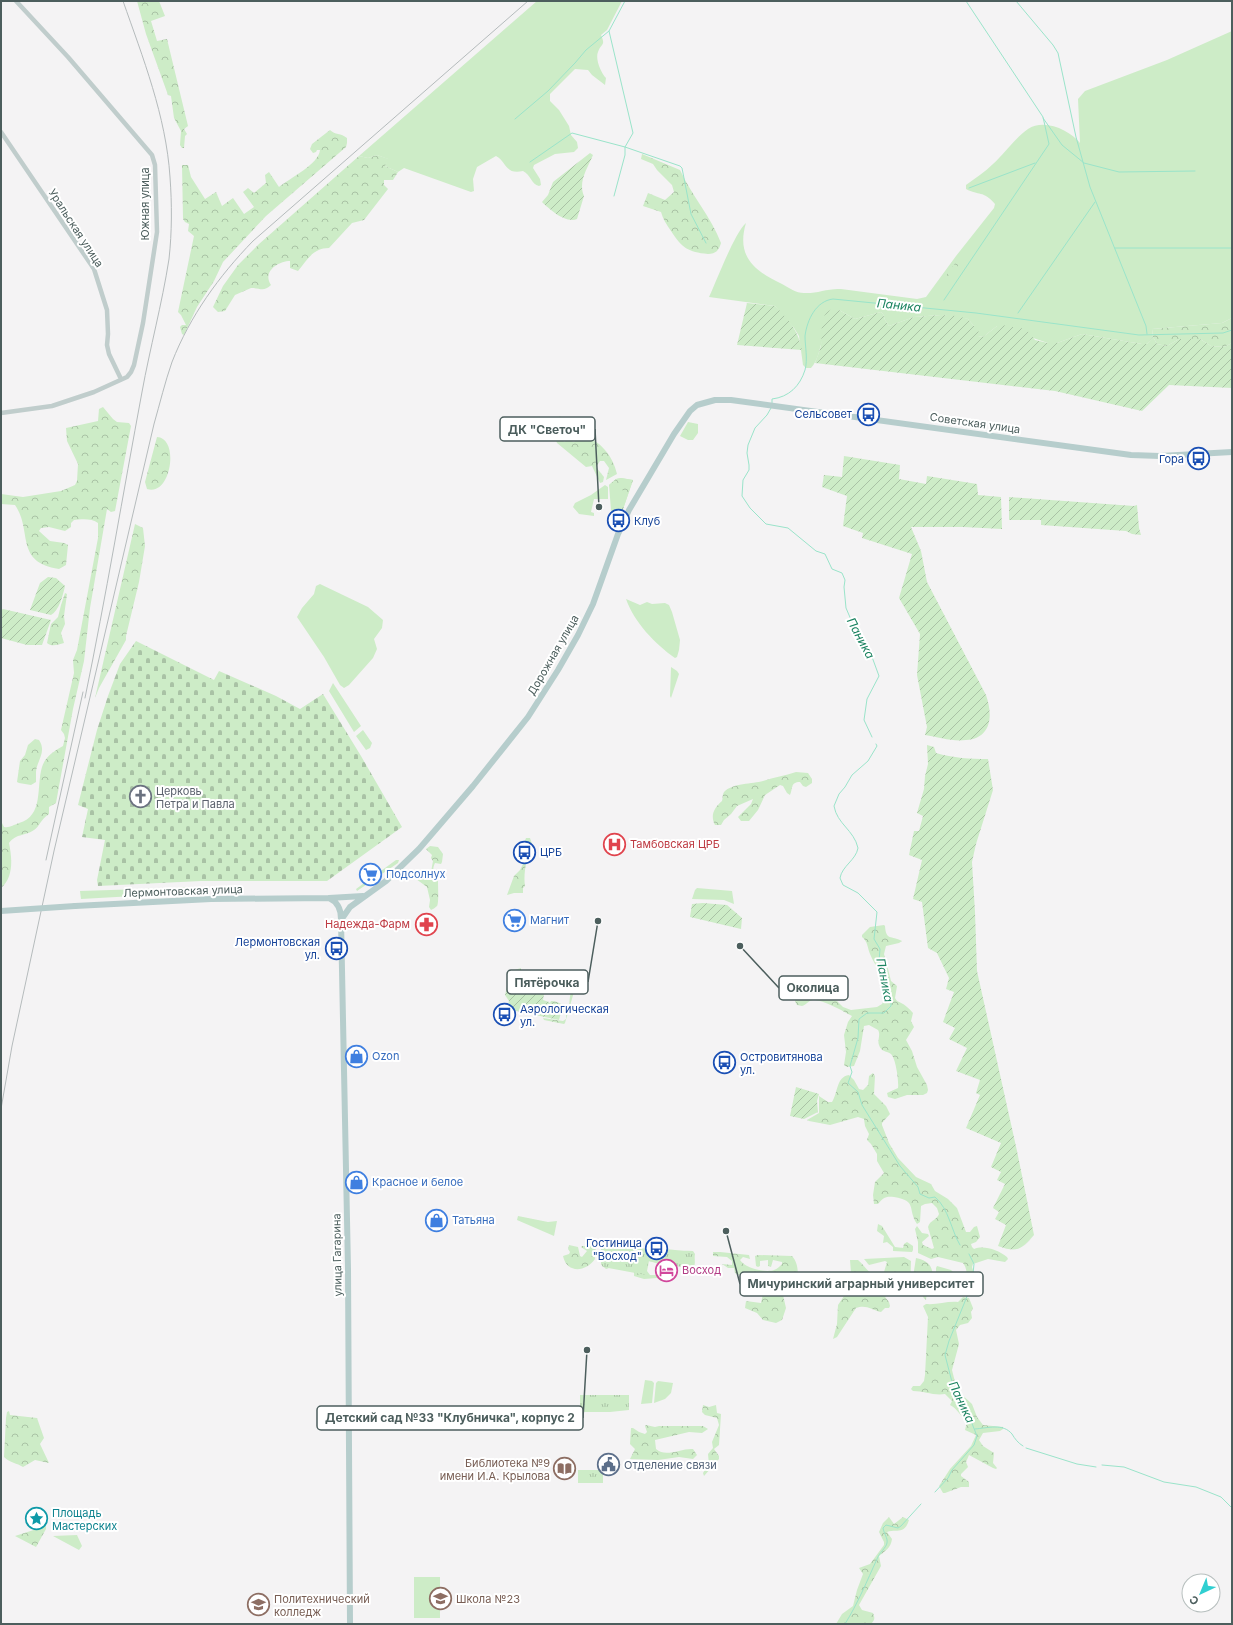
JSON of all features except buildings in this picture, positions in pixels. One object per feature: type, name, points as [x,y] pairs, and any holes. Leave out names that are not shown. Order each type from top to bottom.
[{"type":"main road","name":"Советская улица","points":[[715,400],[731,400],[766,404],[1131,456],[1232,452]]},
{"type":"main road","name":"Дорожная улица","points":[[365,895],[386,881],[419,849],[473,786],[528,717],[558,670],[585,621],[624,522],[646,481],[674,434],[690,411],[700,403],[715,400]]},
{"type":"main road","name":"Лермонтовская улица","points":[[1,911],[211,899],[329,898],[365,895]]},
{"type":"main road","points":[[341,920],[350,907],[365,895]]},
{"type":"main road","name":"улица Гагарина","points":[[329,898],[338,906],[341,920],[348,1269],[350,1624]]},
{"type":"street","name":"Южная улица","points":[[16,1],[68,57],[154,159],[156,232],[151,276],[134,365],[127,377],[121,379]]},
{"type":"street","name":"Уральская улица","points":[[1,132],[94,269],[107,310],[107,345],[109,354],[121,379]]},
{"type":"street","points":[[1,413],[52,406],[94,392],[121,379]]},
{"type":"green space","points":[[137,1],[159,1],[165,16],[151,21],[157,41],[167,39],[188,126],[184,129],[187,134],[185,136],[184,148],[180,145],[181,131],[174,118],[171,96],[168,95],[146,34]]},
{"type":"green space","points":[[537,1],[622,1],[607,30],[601,35],[603,43],[599,49],[597,58],[600,69],[606,78],[605,85],[588,70],[575,69],[550,94],[550,101],[559,110],[569,126],[571,135],[577,142],[578,148],[574,152],[555,154],[534,165],[533,168],[540,179],[541,185],[536,185],[523,171],[517,172],[509,170],[496,156],[477,167],[473,179],[474,191],[471,192],[404,168],[398,172],[385,166],[388,159],[377,155],[368,158],[359,156]]},
{"type":"green space","points":[[1232,31],[1232,318],[1222,323],[1152,329],[1153,337],[1147,344],[1082,334],[1057,343],[1048,343],[997,326],[983,337],[978,336],[974,326],[968,319],[941,315],[914,317],[889,326],[881,312],[855,319],[839,310],[823,337],[815,362],[811,368],[806,368],[803,365],[799,336],[775,306],[709,297],[736,237],[746,223],[743,245],[750,261],[763,274],[795,291],[801,293],[813,293],[831,289],[841,289],[917,299],[926,297],[994,208],[995,204],[991,200],[984,195],[966,189],[966,185],[990,167],[1024,132],[1034,126],[1049,125],[1070,134],[1080,143],[1078,99],[1085,91],[1167,60]]},
{"type":"green space","points":[[330,130],[347,138],[346,147],[266,216],[223,262],[214,281],[197,307],[184,335],[182,334],[180,327],[182,325],[186,325],[178,312],[194,236],[188,231],[189,224],[183,219],[182,165],[188,165],[191,177],[205,199],[216,192],[222,206],[233,198],[244,214],[254,207],[243,192],[248,188],[254,193],[266,183],[265,175],[269,172],[279,187],[303,170],[315,160],[320,150],[313,153],[310,149],[312,144]]},
{"type":"green space","points":[[590,153],[593,155],[583,181],[582,191],[584,196],[577,219],[573,220],[563,218],[553,212],[542,202],[548,195],[553,182]]},
{"type":"green space","points":[[642,154],[680,170],[717,233],[721,243],[717,251],[708,254],[695,252],[686,248],[675,237],[665,222],[661,212],[643,206],[648,193],[665,200],[674,192],[672,185],[653,164],[641,159]]},
{"type":"green space","points":[[377,155],[389,159],[385,166],[398,172],[393,180],[384,180],[384,185],[388,189],[364,220],[352,223],[329,248],[315,252],[298,271],[290,268],[290,261],[285,261],[276,265],[270,272],[268,276],[271,285],[268,287],[264,289],[251,288],[235,295],[225,311],[218,312],[213,307],[223,286],[238,265],[259,244],[359,156],[368,158]]},
{"type":"green space","points":[[958,259],[961,261],[938,295],[936,295],[936,290]]},
{"type":"green space","points":[[747,303],[775,306],[792,326],[798,337],[802,350],[737,345]]},
{"type":"green space","points":[[833,309],[839,310],[855,319],[881,312],[889,326],[914,317],[941,315],[957,316],[968,319],[974,326],[979,326],[978,336],[983,337],[997,326],[1002,325],[1026,329],[1035,340],[1048,343],[1057,343],[1082,334],[1142,344],[1147,344],[1153,337],[1157,344],[1167,346],[1179,339],[1200,339],[1211,346],[1224,347],[1232,343],[1232,388],[1169,385],[1142,411],[1055,391],[815,363],[821,345],[823,319],[828,311]]},
{"type":"green space","points":[[1232,318],[1232,343],[1224,347],[1211,346],[1200,339],[1179,339],[1167,346],[1157,344],[1153,337],[1152,329],[1222,323]]},
{"type":"green space","points":[[103,407],[117,422],[129,423],[131,426],[115,511],[111,512],[107,509],[90,608],[84,661],[73,709],[56,803],[49,807],[49,814],[36,828],[30,832],[18,836],[9,843],[11,855],[10,873],[5,884],[1,888],[1,821],[4,827],[10,827],[27,819],[32,814],[38,800],[40,775],[43,763],[50,755],[63,746],[65,738],[61,730],[74,673],[73,660],[77,650],[98,538],[98,523],[96,521],[80,519],[74,520],[71,523],[71,527],[65,531],[49,527],[41,528],[39,531],[50,541],[68,545],[66,565],[59,569],[45,565],[36,560],[30,553],[20,515],[15,505],[1,504],[1,494],[23,497],[61,491],[75,485],[77,481],[78,464],[67,441],[66,428],[98,421],[99,409]]},
{"type":"green space","points":[[560,416],[562,419],[555,428],[564,442],[568,440],[574,442],[582,435],[589,437],[600,445],[609,455],[617,474],[606,480],[609,468],[604,461],[600,461],[596,467],[604,477],[603,482],[600,483],[592,466],[586,467],[557,443],[550,426]]},
{"type":"green space","points":[[688,422],[698,424],[698,433],[693,440],[688,440],[680,436]]},
{"type":"green space","points":[[157,437],[164,440],[169,447],[170,466],[167,476],[162,484],[155,489],[147,489],[145,482]]},
{"type":"green space","points":[[844,456],[900,465],[899,479],[926,484],[927,476],[977,484],[978,495],[1001,497],[1002,529],[911,527],[921,551],[927,582],[986,695],[990,718],[986,730],[975,738],[956,740],[925,735],[927,727],[917,675],[920,634],[899,598],[912,554],[862,538],[863,533],[843,526],[847,496],[822,487],[824,475],[842,477]]},
{"type":"green space","points":[[621,478],[633,480],[621,515],[615,522],[611,510],[609,485],[616,479]]},
{"type":"green space","points":[[621,478],[633,480],[621,515],[615,522],[613,518],[614,513],[617,507],[620,507],[626,495],[621,488],[614,492],[609,485],[616,479]]},
{"type":"green space","points":[[605,485],[608,487],[608,499],[594,499],[591,512],[594,513],[594,516],[579,514],[573,507],[575,503],[591,495]]},
{"type":"green space","points":[[1009,497],[1137,505],[1141,535],[1132,534],[1126,531],[1041,525],[1041,520],[1009,520]]},
{"type":"green space","points":[[135,524],[143,528],[145,546],[139,582],[126,640],[95,698]]},
{"type":"green space","points":[[48,577],[56,578],[65,586],[62,598],[56,610],[51,615],[30,610],[40,583]]},
{"type":"green space","points":[[320,584],[368,607],[383,620],[382,628],[374,639],[377,649],[373,658],[349,685],[344,688],[340,685],[324,657],[297,617],[302,608],[314,594],[316,586]]},
{"type":"green space","points":[[65,593],[67,594],[64,616],[65,624],[61,633],[64,643],[50,645],[47,643],[51,624],[58,617]]},
{"type":"green space","points":[[626,599],[640,605],[647,602],[652,604],[665,603],[669,605],[680,640],[677,657],[675,658],[667,652],[646,632],[634,616]]},
{"type":"green space","points":[[3,609],[51,620],[42,645],[27,645],[1,638],[1,610]]},
{"type":"green space","points":[[136,641],[214,680],[219,671],[276,696],[300,709],[323,694],[402,827],[327,881],[201,881],[98,886],[97,880],[105,840],[82,837],[88,809],[78,805],[97,730],[108,696],[120,664]]},
{"type":"green space","points":[[671,667],[679,674],[671,698],[670,696]]},
{"type":"green space","points":[[333,683],[361,726],[354,732],[329,691]]},
{"type":"green space","points":[[363,730],[372,743],[370,748],[366,750],[356,736]]},
{"type":"green space","points":[[35,739],[39,740],[42,748],[36,772],[36,782],[31,785],[19,783],[17,782],[20,761],[25,755],[28,745]]},
{"type":"green space","points":[[927,745],[934,747],[936,753],[942,755],[962,758],[988,759],[993,790],[972,862],[977,971],[1034,1235],[1022,1247],[1014,1250],[998,1246],[1006,1225],[995,1219],[999,1212],[993,1208],[1005,1184],[997,1180],[1001,1172],[991,1167],[1001,1143],[966,1128],[980,1095],[976,1093],[980,1080],[956,1071],[967,1048],[949,1039],[955,1028],[943,1022],[954,992],[946,989],[949,978],[937,953],[928,948],[922,902],[913,899],[922,860],[909,855],[914,831],[919,831],[923,816],[917,813],[924,789],[928,764]]},
{"type":"green space","points":[[796,772],[808,773],[812,779],[812,783],[806,787],[800,782],[795,783],[792,786],[790,795],[783,786],[780,785],[765,795],[758,810],[749,821],[741,821],[738,817],[751,804],[753,799],[737,806],[721,825],[715,825],[713,818],[714,812],[722,801],[724,792],[728,789],[737,785],[759,782]]},
{"type":"green space","points":[[526,838],[530,838],[532,844],[526,865],[525,886],[523,888],[523,893],[507,895],[514,876],[520,870],[526,858],[524,843]]},
{"type":"green space","points":[[430,846],[438,847],[443,854],[441,864],[435,863],[433,869],[438,878],[438,901],[437,906],[431,910],[429,907],[430,900],[427,887],[416,879],[418,875],[427,876],[431,872],[433,861],[431,858],[432,855],[426,849]]},
{"type":"green space","points":[[396,860],[399,860],[398,863],[357,891],[356,889]]},
{"type":"green space","points":[[204,887],[206,889],[205,892],[81,899],[80,891]]},
{"type":"green space","points":[[697,888],[732,891],[734,904],[724,900],[692,899]]},
{"type":"green space","points":[[703,903],[727,905],[742,918],[741,929],[690,917],[692,904]]},
{"type":"green space","points":[[884,925],[888,936],[902,941],[886,946],[884,954],[891,981],[897,986],[895,998],[913,1013],[911,1021],[914,1027],[906,1040],[912,1051],[917,1067],[927,1085],[927,1093],[923,1095],[907,1095],[895,1099],[888,1097],[887,1093],[898,1088],[898,1076],[893,1057],[880,1047],[878,1030],[869,1025],[864,1026],[860,1051],[854,1066],[847,1067],[844,1065],[846,1052],[844,1035],[848,1022],[852,1016],[817,1000],[812,1000],[802,1006],[797,1005],[795,1001],[799,993],[837,1001],[843,1007],[851,1010],[877,1007],[882,1004],[887,995],[885,984],[862,935],[870,927]]},
{"type":"green space","points":[[521,968],[521,971],[538,976],[534,991],[544,994],[543,1000],[549,1002],[552,1007],[562,1009],[559,1020],[507,1009],[509,1001],[505,995],[511,971]]},
{"type":"green space","points":[[572,978],[576,985],[565,1023],[544,1020],[543,1018],[563,1021],[566,1019],[566,1014],[562,1009],[553,1007],[550,1003],[553,1001],[569,1006],[570,996],[574,985],[570,979]]},
{"type":"green space","points":[[873,1073],[875,1076],[874,1094],[886,1106],[890,1114],[882,1125],[889,1143],[898,1158],[916,1177],[931,1184],[935,1191],[948,1199],[957,1208],[966,1232],[970,1232],[977,1226],[980,1237],[976,1242],[971,1244],[974,1249],[982,1248],[995,1250],[1003,1254],[1008,1259],[1005,1262],[988,1259],[973,1264],[972,1267],[978,1285],[970,1289],[967,1287],[965,1265],[963,1263],[938,1257],[931,1259],[918,1253],[918,1242],[915,1229],[917,1226],[922,1233],[928,1234],[929,1236],[922,1242],[923,1245],[932,1249],[934,1248],[928,1227],[939,1214],[937,1208],[932,1203],[921,1206],[920,1222],[917,1224],[914,1219],[911,1206],[906,1201],[894,1197],[886,1197],[878,1204],[874,1204],[873,1195],[875,1182],[884,1173],[877,1161],[877,1154],[867,1140],[869,1134],[865,1126],[864,1119],[858,1117],[830,1125],[807,1120],[819,1113],[819,1096],[828,1102],[832,1102],[839,1082],[845,1076],[849,1075],[859,1089],[863,1090],[868,1085],[869,1076]]},
{"type":"green space","points":[[796,1087],[819,1094],[817,1101],[818,1112],[804,1119],[790,1116]]},
{"type":"green space","points":[[518,1216],[548,1222],[557,1221],[554,1236],[517,1220]]},
{"type":"green space","points":[[878,1224],[882,1226],[895,1247],[903,1248],[904,1244],[907,1242],[913,1246],[912,1252],[893,1251],[893,1247],[887,1242],[883,1243],[884,1236],[877,1231]]},
{"type":"green space","points":[[569,1245],[578,1247],[580,1256],[582,1257],[587,1251],[581,1247],[582,1246],[597,1246],[594,1254],[595,1259],[587,1267],[582,1269],[568,1266],[563,1256],[569,1254]]},
{"type":"green space","points":[[607,1246],[633,1248],[633,1250],[642,1248],[662,1253],[666,1249],[693,1252],[695,1265],[690,1272],[691,1265],[659,1264],[649,1261],[647,1271],[650,1275],[666,1275],[668,1278],[665,1281],[661,1281],[657,1278],[644,1279],[634,1276],[634,1272],[639,1269],[612,1267],[606,1269],[603,1266]]},
{"type":"green space","points":[[601,1247],[664,1251],[693,1251],[695,1254],[693,1269],[648,1261],[646,1275],[603,1267],[601,1264]]},
{"type":"green space","points":[[713,1252],[749,1255],[750,1259],[743,1257],[740,1260],[746,1265],[766,1271],[775,1270],[782,1264],[782,1262],[773,1260],[771,1267],[768,1266],[768,1260],[760,1261],[760,1266],[758,1267],[756,1266],[755,1256],[792,1256],[797,1264],[798,1274],[793,1293],[783,1295],[786,1308],[782,1320],[776,1323],[763,1320],[757,1313],[745,1308],[746,1301],[761,1303],[766,1281],[753,1273],[738,1275],[735,1273],[734,1268],[728,1268],[722,1264],[732,1265],[732,1261],[727,1257],[713,1256]]},
{"type":"green space","points":[[904,1257],[911,1261],[910,1292],[890,1292],[885,1297],[890,1306],[881,1312],[866,1307],[856,1308],[837,1337],[833,1339],[837,1324],[838,1305],[844,1296],[851,1273],[850,1260],[858,1260],[872,1274],[875,1275],[884,1272],[887,1262],[885,1261],[869,1265],[864,1259]]},
{"type":"green space","points":[[916,1258],[928,1263],[933,1273],[934,1283],[928,1282],[926,1300],[923,1297],[925,1283],[918,1279],[916,1280],[916,1285],[913,1284]]},
{"type":"green space","points":[[937,1266],[951,1270],[956,1275],[956,1290],[949,1290],[938,1281],[936,1276]]},
{"type":"green space","points":[[963,1297],[969,1298],[973,1308],[971,1312],[972,1318],[968,1323],[960,1325],[956,1330],[959,1344],[952,1370],[954,1378],[958,1391],[972,1404],[977,1417],[983,1425],[1003,1427],[1003,1429],[1000,1431],[983,1433],[979,1440],[983,1446],[994,1453],[993,1463],[997,1468],[993,1468],[969,1455],[966,1462],[968,1467],[961,1474],[961,1476],[969,1482],[969,1487],[961,1487],[943,1493],[939,1486],[950,1469],[971,1446],[976,1435],[965,1430],[967,1422],[955,1408],[950,1405],[952,1401],[945,1394],[913,1391],[911,1389],[913,1386],[920,1386],[924,1381],[925,1375],[928,1317],[923,1306],[926,1304],[958,1302]]},
{"type":"green space","points":[[645,1380],[652,1381],[654,1383],[652,1403],[641,1404]]},
{"type":"green space","points":[[658,1381],[673,1383],[671,1393],[665,1399],[654,1403],[656,1383]]},
{"type":"green space","points":[[580,1395],[629,1395],[629,1410],[610,1412],[580,1412]]},
{"type":"green space","points":[[703,1405],[709,1407],[716,1405],[717,1413],[721,1414],[719,1445],[714,1449],[719,1456],[719,1459],[704,1476],[703,1473],[708,1464],[708,1454],[713,1448],[712,1442],[719,1425],[717,1418],[705,1415],[702,1412]]},
{"type":"green space","points":[[9,1411],[10,1415],[37,1418],[44,1438],[40,1444],[49,1463],[35,1460],[23,1467],[9,1461],[4,1457],[6,1418],[7,1412]]},
{"type":"green space","points":[[646,1425],[655,1427],[703,1426],[708,1429],[702,1433],[689,1432],[655,1440],[656,1449],[664,1453],[693,1449],[697,1455],[693,1459],[679,1457],[658,1460],[630,1459],[635,1449],[630,1444],[631,1428],[645,1434],[647,1432]]},
{"type":"green space","points":[[578,1470],[603,1470],[603,1483],[578,1483]]},
{"type":"green space","points":[[889,1517],[894,1524],[903,1517],[909,1520],[905,1528],[902,1530],[887,1532],[892,1539],[890,1545],[879,1556],[881,1566],[859,1605],[862,1610],[873,1613],[874,1620],[871,1624],[836,1624],[842,1614],[853,1606],[863,1574],[859,1568],[870,1564],[884,1545],[879,1532],[883,1523]]},
{"type":"green space","points":[[46,1526],[46,1529],[36,1547],[15,1536]]},
{"type":"green space","points":[[77,1535],[82,1546],[79,1550],[53,1536]]},
{"type":"green space","points":[[414,1577],[440,1577],[440,1618],[414,1618]]},
{"type":"waterway","points":[[614,196],[625,155],[625,147],[633,133],[609,31],[625,1]]},
{"type":"waterway","points":[[944,300],[1049,144],[1043,117],[966,1]]},
{"type":"waterway","name":"Паника","points":[[1016,1],[1058,53],[1076,137],[1090,187],[1146,326],[1147,334]]},
{"type":"waterway","points":[[515,119],[548,91],[586,50],[609,31]]},
{"type":"waterway","points":[[1043,118],[1062,145],[1084,163],[1119,172],[1195,171]]},
{"type":"waterway","points":[[530,162],[572,133],[625,147],[680,166],[682,168],[691,214],[706,243]]},
{"type":"waterway","points":[[969,188],[1035,163]]},
{"type":"waterway","points":[[1018,313],[1095,202]]},
{"type":"waterway","points":[[1115,248],[1232,248]]},
{"type":"waterway","name":"Паника","points":[[772,403],[772,399],[784,396],[793,390],[803,376],[806,366],[805,336],[810,318],[817,307],[822,303],[833,299],[976,313],[1139,335],[1223,333],[1232,330]]},
{"type":"waterway","name":"Паника","points":[[771,408],[767,415],[755,428],[748,445],[747,453],[749,470],[743,480],[742,496],[750,508],[766,524],[788,528],[816,551],[825,554],[832,569],[842,573],[845,580],[844,587],[846,608],[855,629],[868,646],[879,676],[867,699],[864,720],[872,737]]},
{"type":"waterway","name":"Паника","points":[[876,744],[877,746],[868,761],[852,775],[839,794],[834,806],[838,818],[853,836],[858,848],[855,856],[843,870],[840,878],[843,885],[858,893],[877,912],[874,939],[880,949],[879,961],[886,977],[891,995],[891,1006],[884,1013],[867,1013],[859,1019],[858,1038],[850,1066],[852,1072],[848,1083],[858,1092],[862,1105],[900,1166],[918,1187],[920,1194],[929,1198],[935,1197],[944,1207],[960,1245]]},
{"type":"waterway","name":"Паника","points":[[935,1492],[974,1445],[977,1436],[969,1416],[968,1409],[952,1382],[945,1355],[949,1341],[972,1284],[974,1264],[969,1254]]},
{"type":"waterway","points":[[975,1429],[995,1427],[1004,1428],[1023,1446]]},
{"type":"waterway","points":[[1026,1448],[1077,1464],[1096,1467]]},
{"type":"waterway","points":[[1102,1465],[1124,1467],[1164,1482],[1196,1487],[1221,1497],[1232,1508]]},
{"type":"waterway","name":"Паника","points":[[845,1624],[878,1557],[887,1543],[883,1528],[886,1525],[898,1528],[921,1504]]},
{"type":"railway","points":[[85,698],[145,375],[166,276],[171,239],[170,177],[164,132],[159,110],[123,1]]},
{"type":"railway","points":[[1,1109],[12,1046],[54,851],[154,424],[169,370],[179,345],[206,297],[240,254],[253,241],[528,1]]},
{"type":"railway","points":[[46,860],[83,692]]},
{"type":"place","name":"Сельсовет","points":[[868,414]]},
{"type":"place","name":"Гора","points":[[1199,459]]},
{"type":"place","name":"ДК \"Светоч\"","points":[[599,507]]},
{"type":"place","name":"Клуб","points":[[618,521]]},
{"type":"place","name":"Церковь Петра и Павла","points":[[141,797]]},
{"type":"place","name":"Тамбовская ЦРБ","points":[[615,844]]},
{"type":"place","name":"ЦРБ","points":[[524,852]]},
{"type":"place","name":"Подсолнух","points":[[370,874]]},
{"type":"place","name":"Магнит","points":[[514,920]]},
{"type":"place","name":"Пятёрочка","points":[[598,921]]},
{"type":"place","name":"Надежда-Фарм","points":[[426,924]]},
{"type":"place","name":"Околица","points":[[740,946]]},
{"type":"place","name":"Лермонтовская ул.","points":[[336,948]]},
{"type":"place","name":"Аэрологическая ул.","points":[[505,1015]]},
{"type":"place","name":"Ozon","points":[[357,1056]]},
{"type":"place","name":"Островитянова ул.","points":[[725,1063]]},
{"type":"place","name":"Красное и белое","points":[[357,1182]]},
{"type":"place","name":"Татьяна","points":[[437,1220]]},
{"type":"place","name":"Мичуринский аграрный университет","points":[[726,1231]]},
{"type":"place","name":"Гостиница \"Восход\"","points":[[657,1249]]},
{"type":"place","name":"Восход","points":[[667,1270]]},
{"type":"place","name":"Детский сад №33 \"Клубничка\", корпус 2","points":[[587,1350]]},
{"type":"place","name":"Отделение связи","points":[[608,1465]]},
{"type":"place","name":"Библиотека №9 имени И.А. Крылова","points":[[565,1469]]},
{"type":"place","name":"Площадь Мастерских","points":[[36,1519]]},
{"type":"place","name":"Школа №23","points":[[441,1599]]},
{"type":"place","name":"Политехнический колледж","points":[[259,1605]]}]
